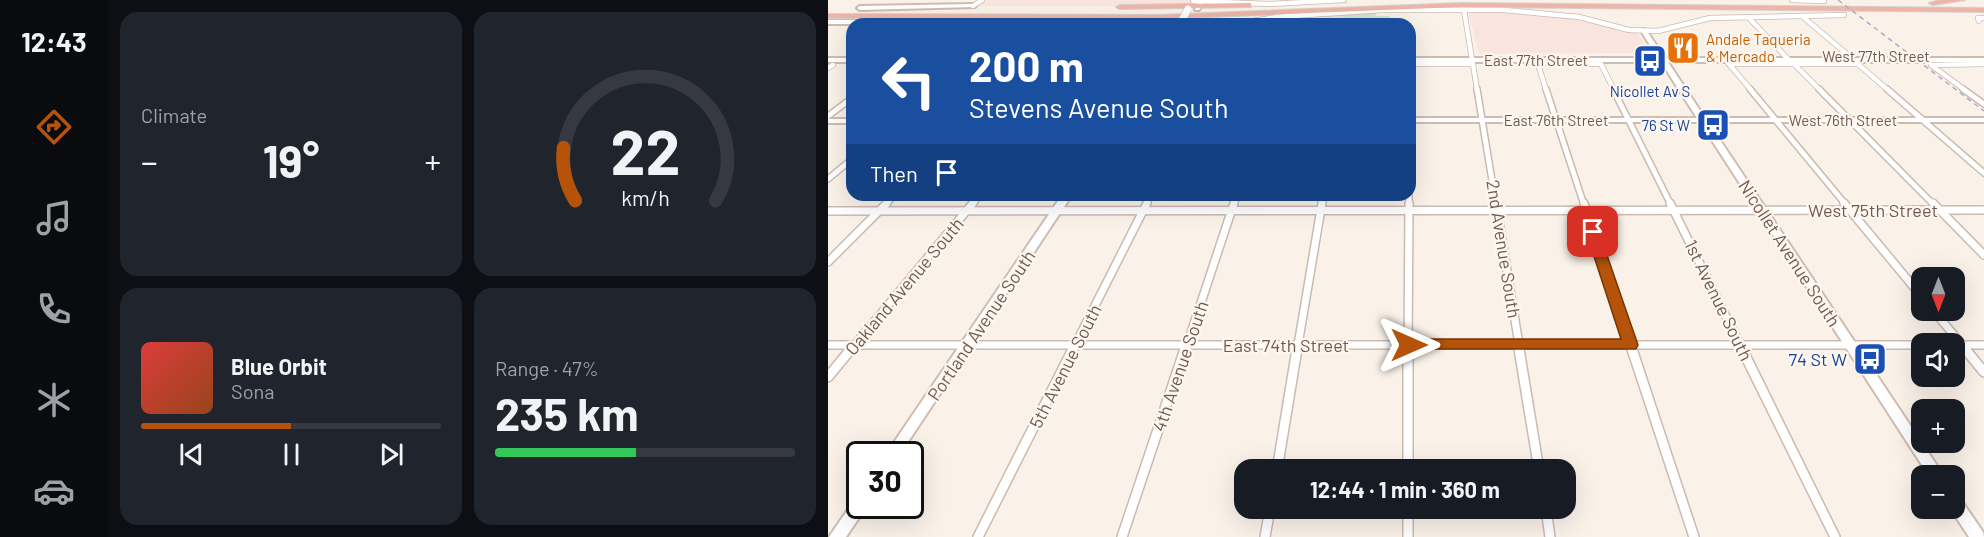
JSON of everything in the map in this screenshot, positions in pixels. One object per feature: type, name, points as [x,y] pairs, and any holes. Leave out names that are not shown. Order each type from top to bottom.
[{"type":"highway","points":[[1858,7],[1961,0]]},
{"type":"highway","points":[[1108,8],[1196,4],[1569,2],[1858,7],[1984,6]]},
{"type":"highway","points":[[828,15],[1210,12],[1382,3]]},
{"type":"highway","points":[[828,15],[1211,16],[1370,6],[1586,4],[1873,11],[1984,10]]},
{"type":"highway","points":[[1230,18],[1370,6]]},
{"type":"highway","points":[[960,13],[1096,8]]},
{"type":"highway","points":[[1873,11],[1982,18]]},
{"type":"highway","points":[[929,16],[1014,18]]},
{"type":"street","points":[[860,8],[973,6],[982,0]]},
{"type":"street","points":[[1187,18],[1196,4],[1344,0]]},
{"type":"street","points":[[1792,0],[1824,1]]},
{"type":"street","points":[[1277,18],[1382,10],[1515,10],[1579,17],[1629,30],[1644,31],[1662,30],[1699,19],[1844,15]]},
{"type":"street","name":"2nd Avenue South","points":[[1464,10],[1537,459]]},
{"type":"street","points":[[1802,16],[1849,56]]},
{"type":"street","points":[[1748,17],[1984,255]]},
{"type":"street","points":[[828,22],[846,22]]},
{"type":"street","name":"Nicollet Avenue South","points":[[1644,31],[1930,465]]},
{"type":"street","points":[[1591,56],[1590,58],[1540,62],[1585,210],[1694,537]]},
{"type":"street","name":"East 77th Street","points":[[1473,60],[1591,56],[1662,58]]},
{"type":"street","name":"West 77th Street","points":[[1789,60],[1849,56],[1984,60]]},
{"type":"street","name":"East 77th Street","points":[[1416,58],[1540,62],[1662,58]]},
{"type":"street","name":"West 77th Street","points":[[1662,58],[1984,60]]},
{"type":"street","points":[[829,62],[846,59]]},
{"type":"street","points":[[1416,64],[1473,60]]},
{"type":"street","points":[[1911,284],[1730,64],[1789,60],[1858,64],[1984,173]]},
{"type":"street","points":[[1984,60],[1931,65],[1984,104]]},
{"type":"street","name":"1st Avenue South","points":[[1540,62],[1601,64],[1835,537]]},
{"type":"street","points":[[828,118],[846,103]]},
{"type":"street","points":[[828,118],[846,120]]},
{"type":"street","name":"East 76th Street","points":[[1416,120],[1702,120]]},
{"type":"street","name":"West 76th Street","points":[[1702,120],[1984,120]]},
{"type":"street","points":[[828,179],[846,164]]},
{"type":"street","points":[[828,262],[889,201]]},
{"type":"street","name":"Oakland Avenue South","points":[[828,377],[975,201]]},
{"type":"street","name":"Portland Avenue South","points":[[902,441],[1063,201]]},
{"type":"street","name":"5th Avenue South","points":[[978,537],[1148,201]]},
{"type":"street","name":"4th Avenue South","points":[[1122,537],[1235,201]]},
{"type":"street","points":[[1278,459],[1322,201]]},
{"type":"street","points":[[1408,459],[1409,201]]},
{"type":"street","name":"West 75th Street","points":[[828,211],[1984,210]]},
{"type":"street","name":"East 74th Street","points":[[828,345],[1911,345]]},
{"type":"street","points":[[1965,345],[1984,345]]},
{"type":"street","points":[[1965,352],[1984,372]]},
{"type":"street","points":[[1965,518],[1978,537]]},
{"type":"street","points":[[837,537],[850,519]]},
{"type":"street","points":[[1265,537],[1268,519]]},
{"type":"street","points":[[1408,519],[1408,537]]},
{"type":"street","points":[[1548,519],[1550,537]]},
{"type":"shaded area","points":[[987,0],[1191,0],[1187,6],[980,6]]},
{"type":"shaded area","points":[[1468,11],[1508,11],[1568,17],[1603,24],[1637,32],[1651,53],[1479,54]]},
{"type":"shaded area","points":[[1343,14],[1342,18],[1300,18]]},
{"type":"green space","points":[[1376,13],[1376,16],[1390,16],[1390,18],[1342,18],[1343,15]]},
{"type":"railway","points":[[1838,0],[1984,111]]},
{"type":"place","name":"Andale Taqueria & Mercado","points":[[1683,48]]},
{"type":"place","name":"Nicollet Av S","points":[[1650,61]]},
{"type":"place","name":"76 St W","points":[[1713,125]]},
{"type":"place","name":"74 St W","points":[[1870,359]]},
{"type":"route","points":[[1409,345],[1630,345],[1593,232]]}]
